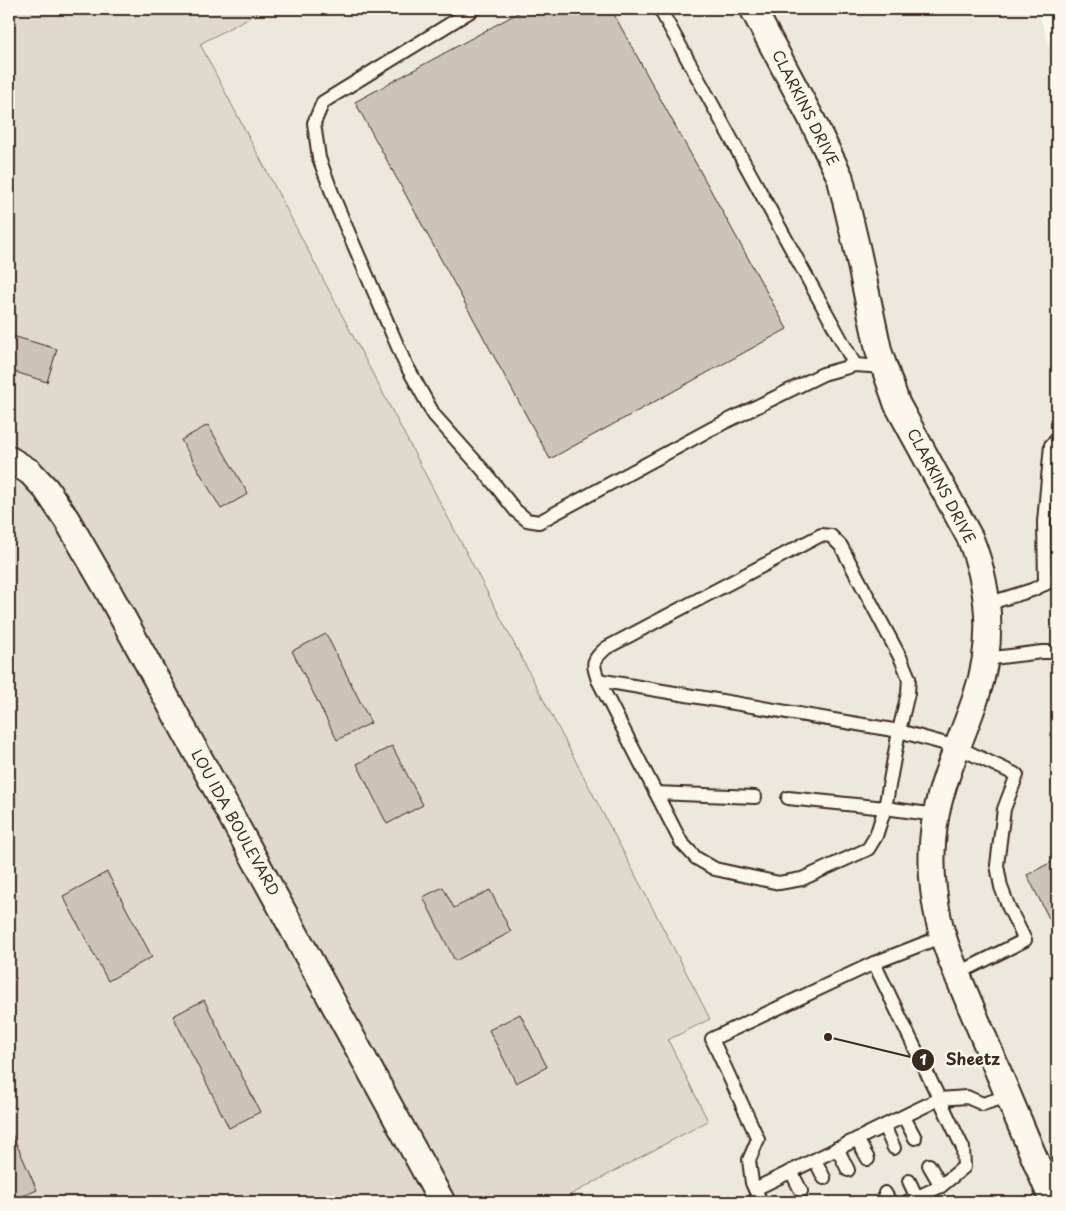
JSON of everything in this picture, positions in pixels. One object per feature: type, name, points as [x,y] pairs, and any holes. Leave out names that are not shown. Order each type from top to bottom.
[{"type":"street","name":"CLARKINS DRIVE","points":[[753,9],[840,177],[879,352],[896,404],[970,538],[976,552],[985,586],[988,644],[976,697],[946,776],[936,815],[933,837],[933,887],[943,936],[956,974],[1052,1202]]},
{"type":"street","name":"LOU IDA BOULEVARD","points":[[9,460],[30,472],[46,489],[72,529],[107,589],[442,1202]]},
{"type":"lane","points":[[474,9],[323,102],[314,122],[319,158],[336,206],[404,361],[434,415],[483,470],[516,511],[527,520],[540,522],[711,429],[823,374],[855,365],[884,367]]},
{"type":"lane","points":[[660,9],[855,365]]},
{"type":"lane","points":[[1045,584],[1045,512],[1051,445],[1057,440]]},
{"type":"lane","points":[[821,535],[831,536],[841,546],[901,659],[909,678],[908,693],[899,730],[885,808],[876,836],[868,850],[802,879],[780,884],[715,869],[696,858],[682,842],[598,680],[593,666],[595,658],[606,648],[821,535]]},
{"type":"lane","points":[[987,604],[1032,590],[1057,578]]},
{"type":"lane","points":[[985,659],[1057,652]]},
{"type":"lane","points":[[598,680],[899,730],[957,747],[1017,775],[1004,808],[997,865],[1001,887],[1025,940],[956,974]]},
{"type":"lane","points":[[656,793],[756,797]]},
{"type":"lane","points":[[788,798],[936,815]]},
{"type":"lane","points":[[761,1202],[752,1183],[749,1160],[758,1139],[712,1039],[874,963],[943,936]]},
{"type":"lane","points":[[874,963],[963,1148],[964,1166],[940,1186],[912,1200],[909,1181]]},
{"type":"lane","points":[[755,1189],[939,1099],[967,1097],[983,1104],[1008,1096]]},
{"type":"lane","points":[[904,1117],[915,1138]]},
{"type":"lane","points":[[884,1126],[894,1148]]},
{"type":"lane","points":[[857,1139],[868,1159]]},
{"type":"lane","points":[[837,1148],[848,1170]]},
{"type":"lane","points":[[815,1160],[824,1178]]},
{"type":"lane","points":[[929,1165],[940,1186]]},
{"type":"lane","points":[[791,1171],[801,1191]]},
{"type":"shaded area","points":[[9,9],[265,9],[200,44],[710,1019],[668,1040],[708,1121],[557,1202],[9,1202]]},
{"type":"shaded area","points":[[265,9],[1037,9],[1052,53],[1057,52],[1057,1202],[557,1202],[707,1121],[668,1040],[709,1019],[200,44]]},
{"type":"building","points":[[525,9],[611,9],[787,329],[550,459],[355,102]]},
{"type":"building","points":[[9,335],[57,349],[47,382],[9,370]]},
{"type":"building","points":[[208,425],[248,494],[221,509],[181,440]]},
{"type":"building","points":[[326,634],[371,723],[337,740],[292,651]]},
{"type":"building","points":[[392,746],[423,805],[387,824],[357,764]]},
{"type":"building","points":[[1057,859],[1057,934],[1027,875]]},
{"type":"building","points":[[107,872],[152,957],[108,981],[63,896]]},
{"type":"building","points":[[443,887],[454,908],[490,890],[511,932],[455,961],[423,897]]},
{"type":"building","points":[[204,1000],[260,1112],[229,1128],[173,1016]]},
{"type":"building","points":[[520,1014],[547,1067],[516,1083],[489,1030]]},
{"type":"building","points":[[12,1134],[37,1190],[9,1202],[9,1135]]},
{"type":"place","name":"Sheetz","points":[[828,1037]]}]
